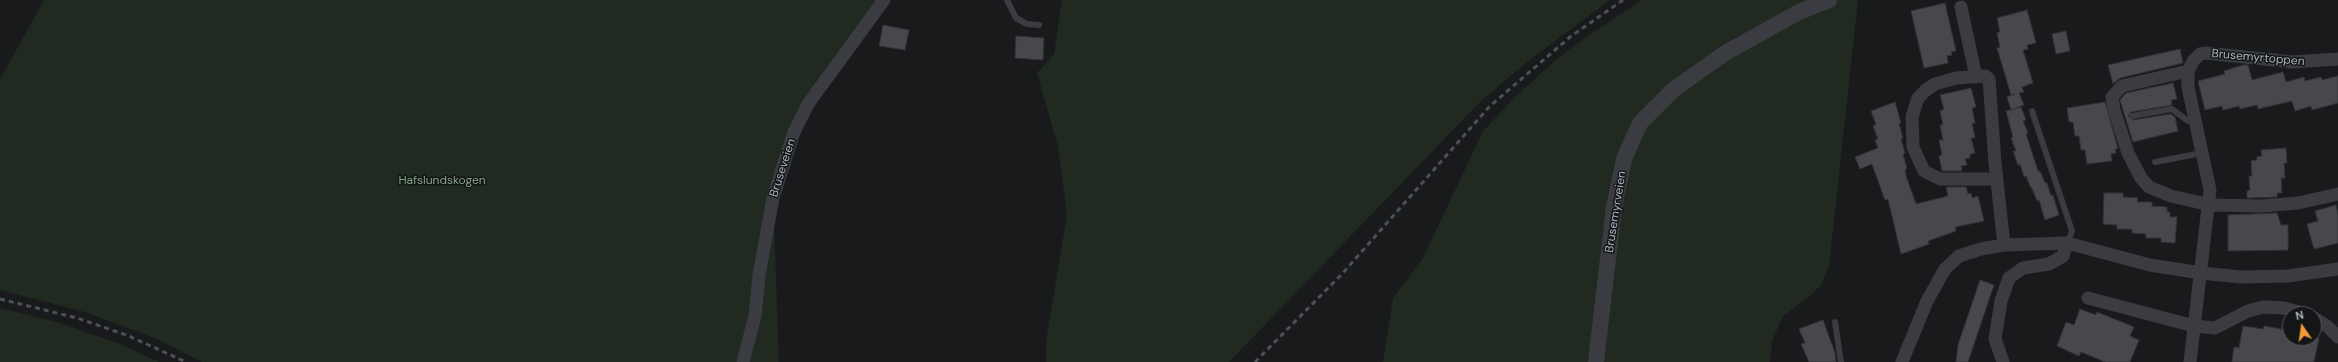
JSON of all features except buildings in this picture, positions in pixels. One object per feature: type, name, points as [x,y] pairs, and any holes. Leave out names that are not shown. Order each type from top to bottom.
[{"type":"street","name":"Bruseveien","points":[[743,362],[755,316],[759,275],[773,198],[794,132],[808,104],[884,0]]},
{"type":"street","name":"Brusemyrveien","points":[[1596,362],[1614,207],[1624,159],[1640,123],[1673,90],[1725,53],[1799,12],[1829,0]]},
{"type":"street","points":[[1961,7],[1976,77]]},
{"type":"street","name":"Brusemyrtoppen","points":[[2188,71],[2200,54],[2206,53],[2292,62],[2338,59]]},
{"type":"street","points":[[2190,362],[2210,205],[2210,190],[2188,87],[2188,71],[2122,86],[2112,97],[2114,110],[2128,153],[2149,187],[2171,196],[2210,205],[2262,206],[2298,202],[2338,194]]},
{"type":"street","points":[[1996,179],[1933,177],[1924,171],[1913,147],[1912,117],[1918,98],[1935,84],[1945,80],[1985,76],[1989,79],[1991,86],[1996,179],[2004,245]]},
{"type":"street","points":[[2003,362],[1995,339],[2001,300],[2009,278],[2023,268],[2049,264],[2063,256],[2067,243]]},
{"type":"street","points":[[1902,362],[1927,301],[1945,269],[1959,256],[1968,252],[2004,245],[2067,243],[2150,265],[2201,274],[2241,277],[2282,276],[2338,269]]},
{"type":"street","points":[[2088,298],[2194,326],[2215,328],[2248,311],[2262,307],[2282,308]]},
{"type":"street","points":[[2322,323],[2338,337]]},
{"type":"lane","points":[[1007,0],[1016,18],[1027,24],[1039,25]]},
{"type":"lane","points":[[2132,116],[2172,109],[2188,121],[2195,120]]},
{"type":"lane","points":[[2032,111],[2072,231],[2067,243]]},
{"type":"lane","points":[[2155,162],[2202,153]]},
{"type":"lane","points":[[1835,322],[1841,362]]},
{"type":"green space","name":"Hafslundskogen","points":[[44,0],[884,0],[808,104],[773,198],[779,362],[202,362],[157,339],[85,312],[0,290],[0,79]]},
{"type":"green space","points":[[1062,0],[1610,0],[1527,62],[1481,101],[1229,362],[1046,362],[1046,342],[1067,214],[1058,147],[1037,73],[1054,54]]},
{"type":"green space","points":[[1642,0],[1858,0],[1829,266],[1821,285],[1809,297],[1783,316],[1772,341],[1770,362],[1383,362],[1393,298],[1423,258],[1483,131],[1517,95],[1557,59],[1583,39]]},
{"type":"green space","points":[[0,308],[57,322],[120,344],[159,362],[0,362]]},
{"type":"railway","points":[[1255,362],[1343,273],[1489,107],[1570,37],[1623,0]]},
{"type":"railway","points":[[0,299],[77,318],[129,336],[186,362]]}]
